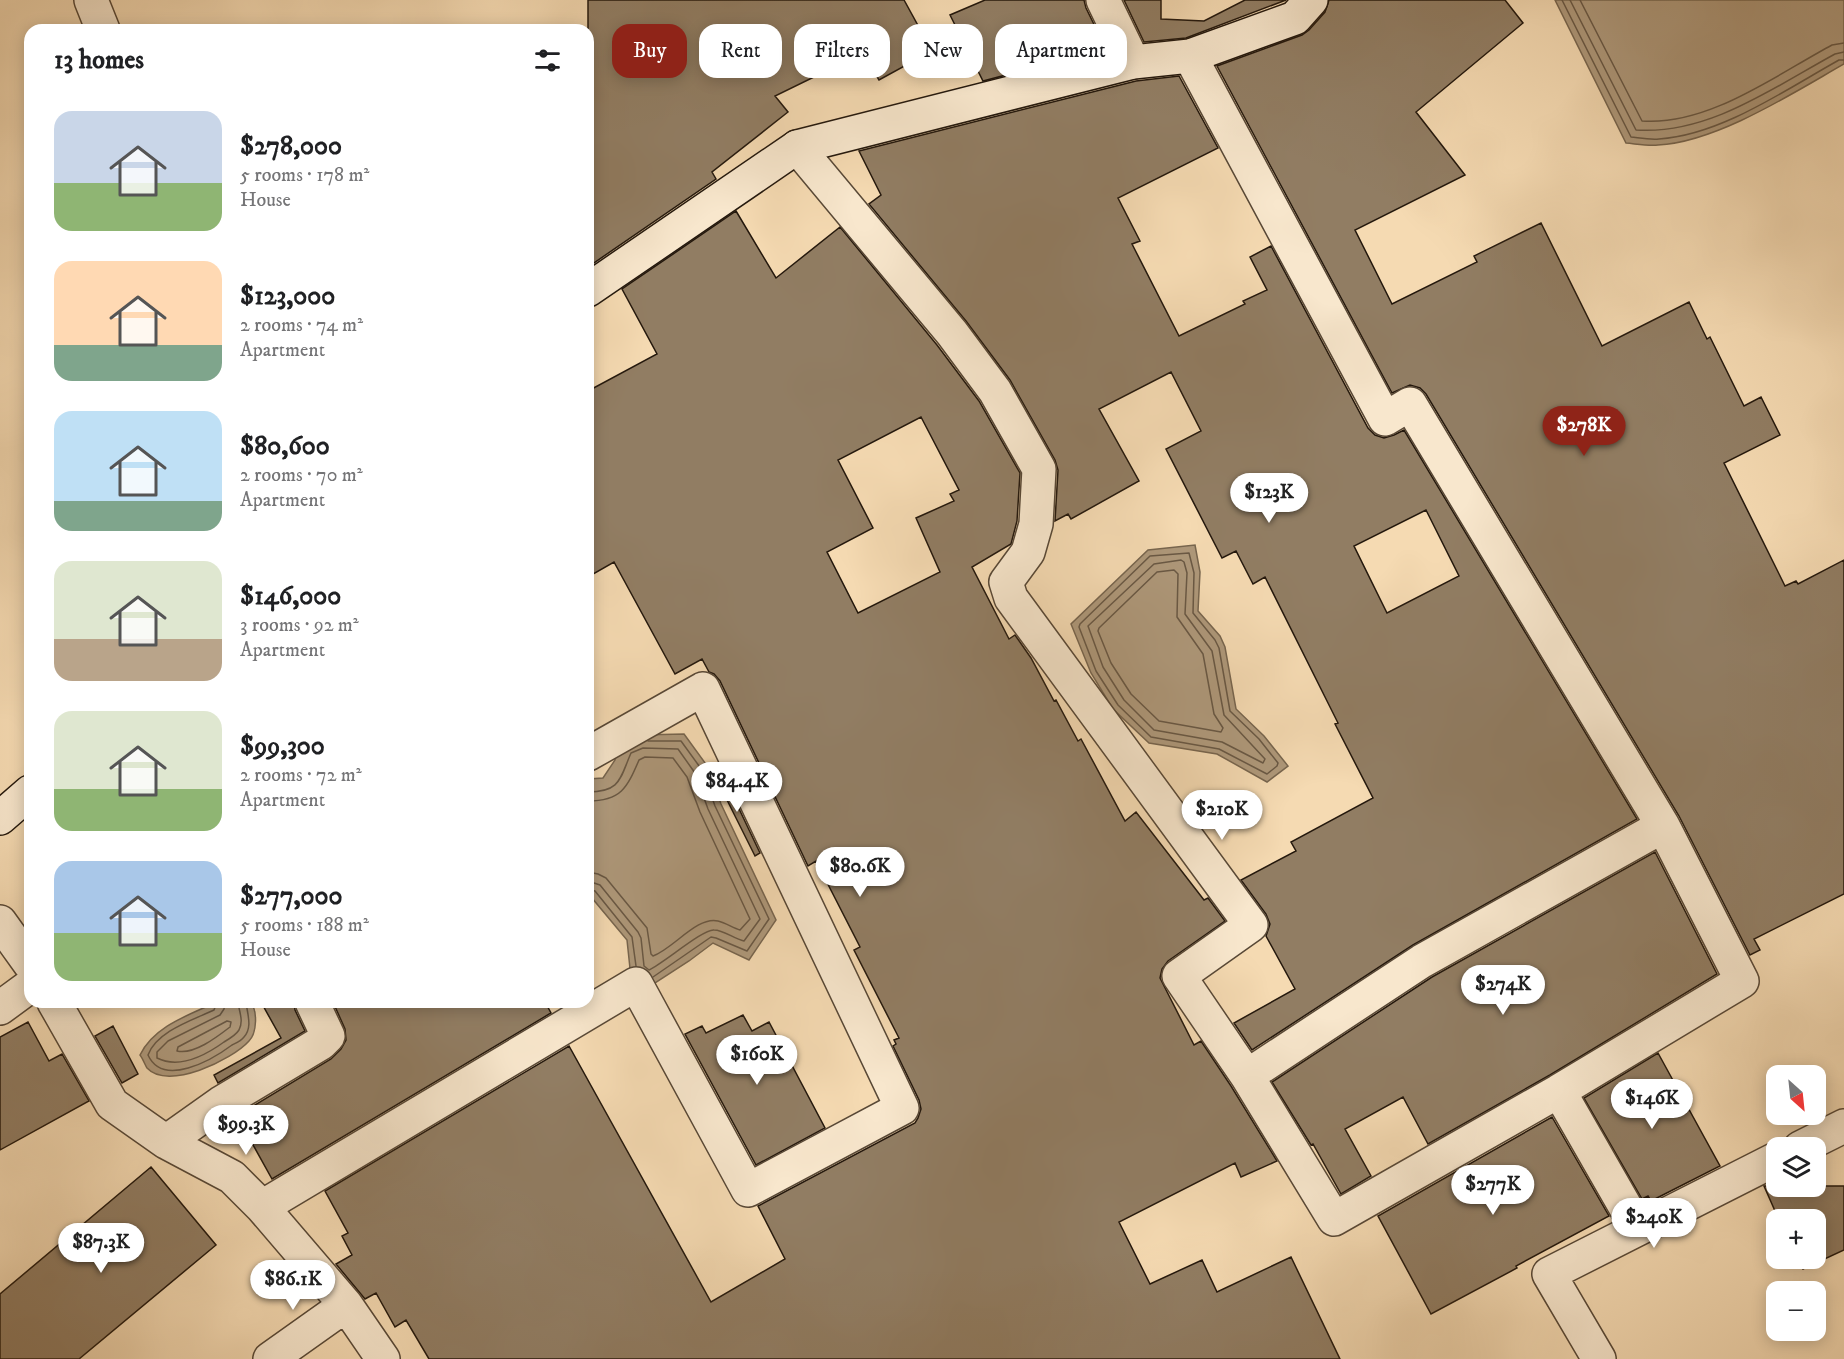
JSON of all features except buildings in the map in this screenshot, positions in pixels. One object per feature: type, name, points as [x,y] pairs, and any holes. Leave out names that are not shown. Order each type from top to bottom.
[{"type":"street","points":[[91,0],[101,24]]},
{"type":"street","points":[[1103,0],[1133,62]]},
{"type":"street","points":[[594,286],[797,147],[1133,62],[1190,56],[1295,18],[1311,0]]},
{"type":"street","points":[[797,147],[952,333],[995,391],[1039,469],[1036,524],[1028,552],[1006,582],[1011,598],[1251,925],[1179,976],[1247,1076],[1334,1219],[1559,1091],[1742,981],[1663,826],[1410,404],[1384,419],[1190,56]]},
{"type":"street","points":[[262,1207],[636,984],[748,1190],[902,1108],[703,689],[594,751]]},
{"type":"street","points":[[0,818],[24,797]]},
{"type":"street","points":[[1247,1076],[1422,961],[1663,826]]},
{"type":"street","points":[[0,922],[24,956]]},
{"type":"street","points":[[0,1008],[24,990]]},
{"type":"street","points":[[57,1008],[112,1104],[166,1142],[232,1177],[262,1207],[346,1305],[383,1359]]},
{"type":"street","points":[[166,1142],[221,1103],[328,1036],[315,1008]]},
{"type":"street","points":[[1559,1091],[1638,1229]]},
{"type":"street","points":[[1822,1137],[1844,1126]]},
{"type":"street","points":[[1599,1359],[1549,1274],[1766,1164]]},
{"type":"street","points":[[270,1359],[346,1305]]},
{"type":"water","points":[[1555,0],[1844,0],[1844,64],[1778,102],[1705,135],[1681,142],[1658,145],[1626,143]]},
{"type":"water","points":[[1195,545],[1200,572],[1198,611],[1220,636],[1225,647],[1236,709],[1264,736],[1288,766],[1267,782],[1217,754],[1149,743],[1113,709],[1091,673],[1071,624],[1148,550]]},
{"type":"water","points":[[684,734],[708,767],[721,804],[776,920],[749,960],[713,943],[652,985],[631,978],[627,940],[594,900],[594,779],[603,778],[615,760],[617,745],[640,735]]},
{"type":"water","points":[[204,1008],[254,1008],[254,1033],[241,1049],[215,1064],[184,1075],[157,1074],[147,1068],[140,1055],[154,1036],[184,1017]]}]
